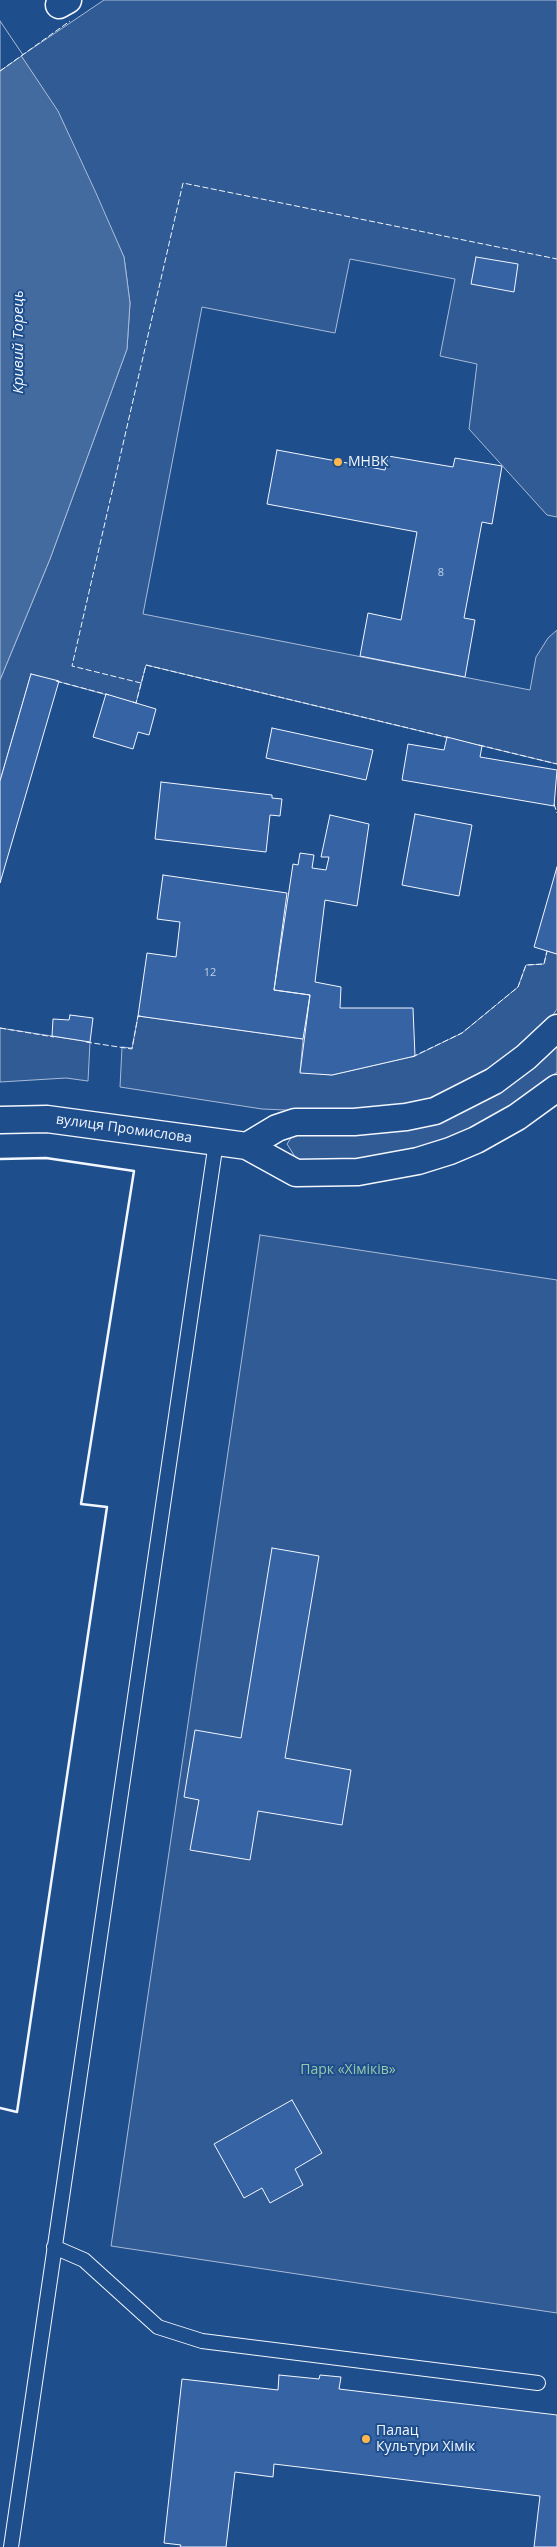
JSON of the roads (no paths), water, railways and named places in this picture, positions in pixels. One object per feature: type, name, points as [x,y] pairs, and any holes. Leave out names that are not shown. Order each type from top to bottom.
[{"type":"street","points":[[247,1146],[278,1128],[296,1122],[354,1122],[406,1117],[435,1111],[494,1080],[526,1057],[557,1028]]},
{"type":"street","points":[[247,1146],[296,1173],[358,1172],[418,1161],[476,1140],[517,1117],[557,1088]]},
{"type":"street","name":"вулиця Промислова","points":[[0,1120],[47,1119],[247,1146]]},
{"type":"lane","points":[[11,2547],[216,1142]]},
{"type":"lane","points":[[54,2247],[84,2260],[158,2328],[202,2341],[538,2383]]},
{"type":"water","name":"Кривий Торець","points":[[0,24],[58,111],[124,257],[130,303],[127,349],[50,559],[0,680]]},
{"type":"place","name":"МНВК","points":[[338,462]]},
{"type":"place","name":"Палац Культури Хімік","points":[[366,2439]]},
{"type":"park label","name":"Парк «Хіміків»","points":[[348,2070]]}]
